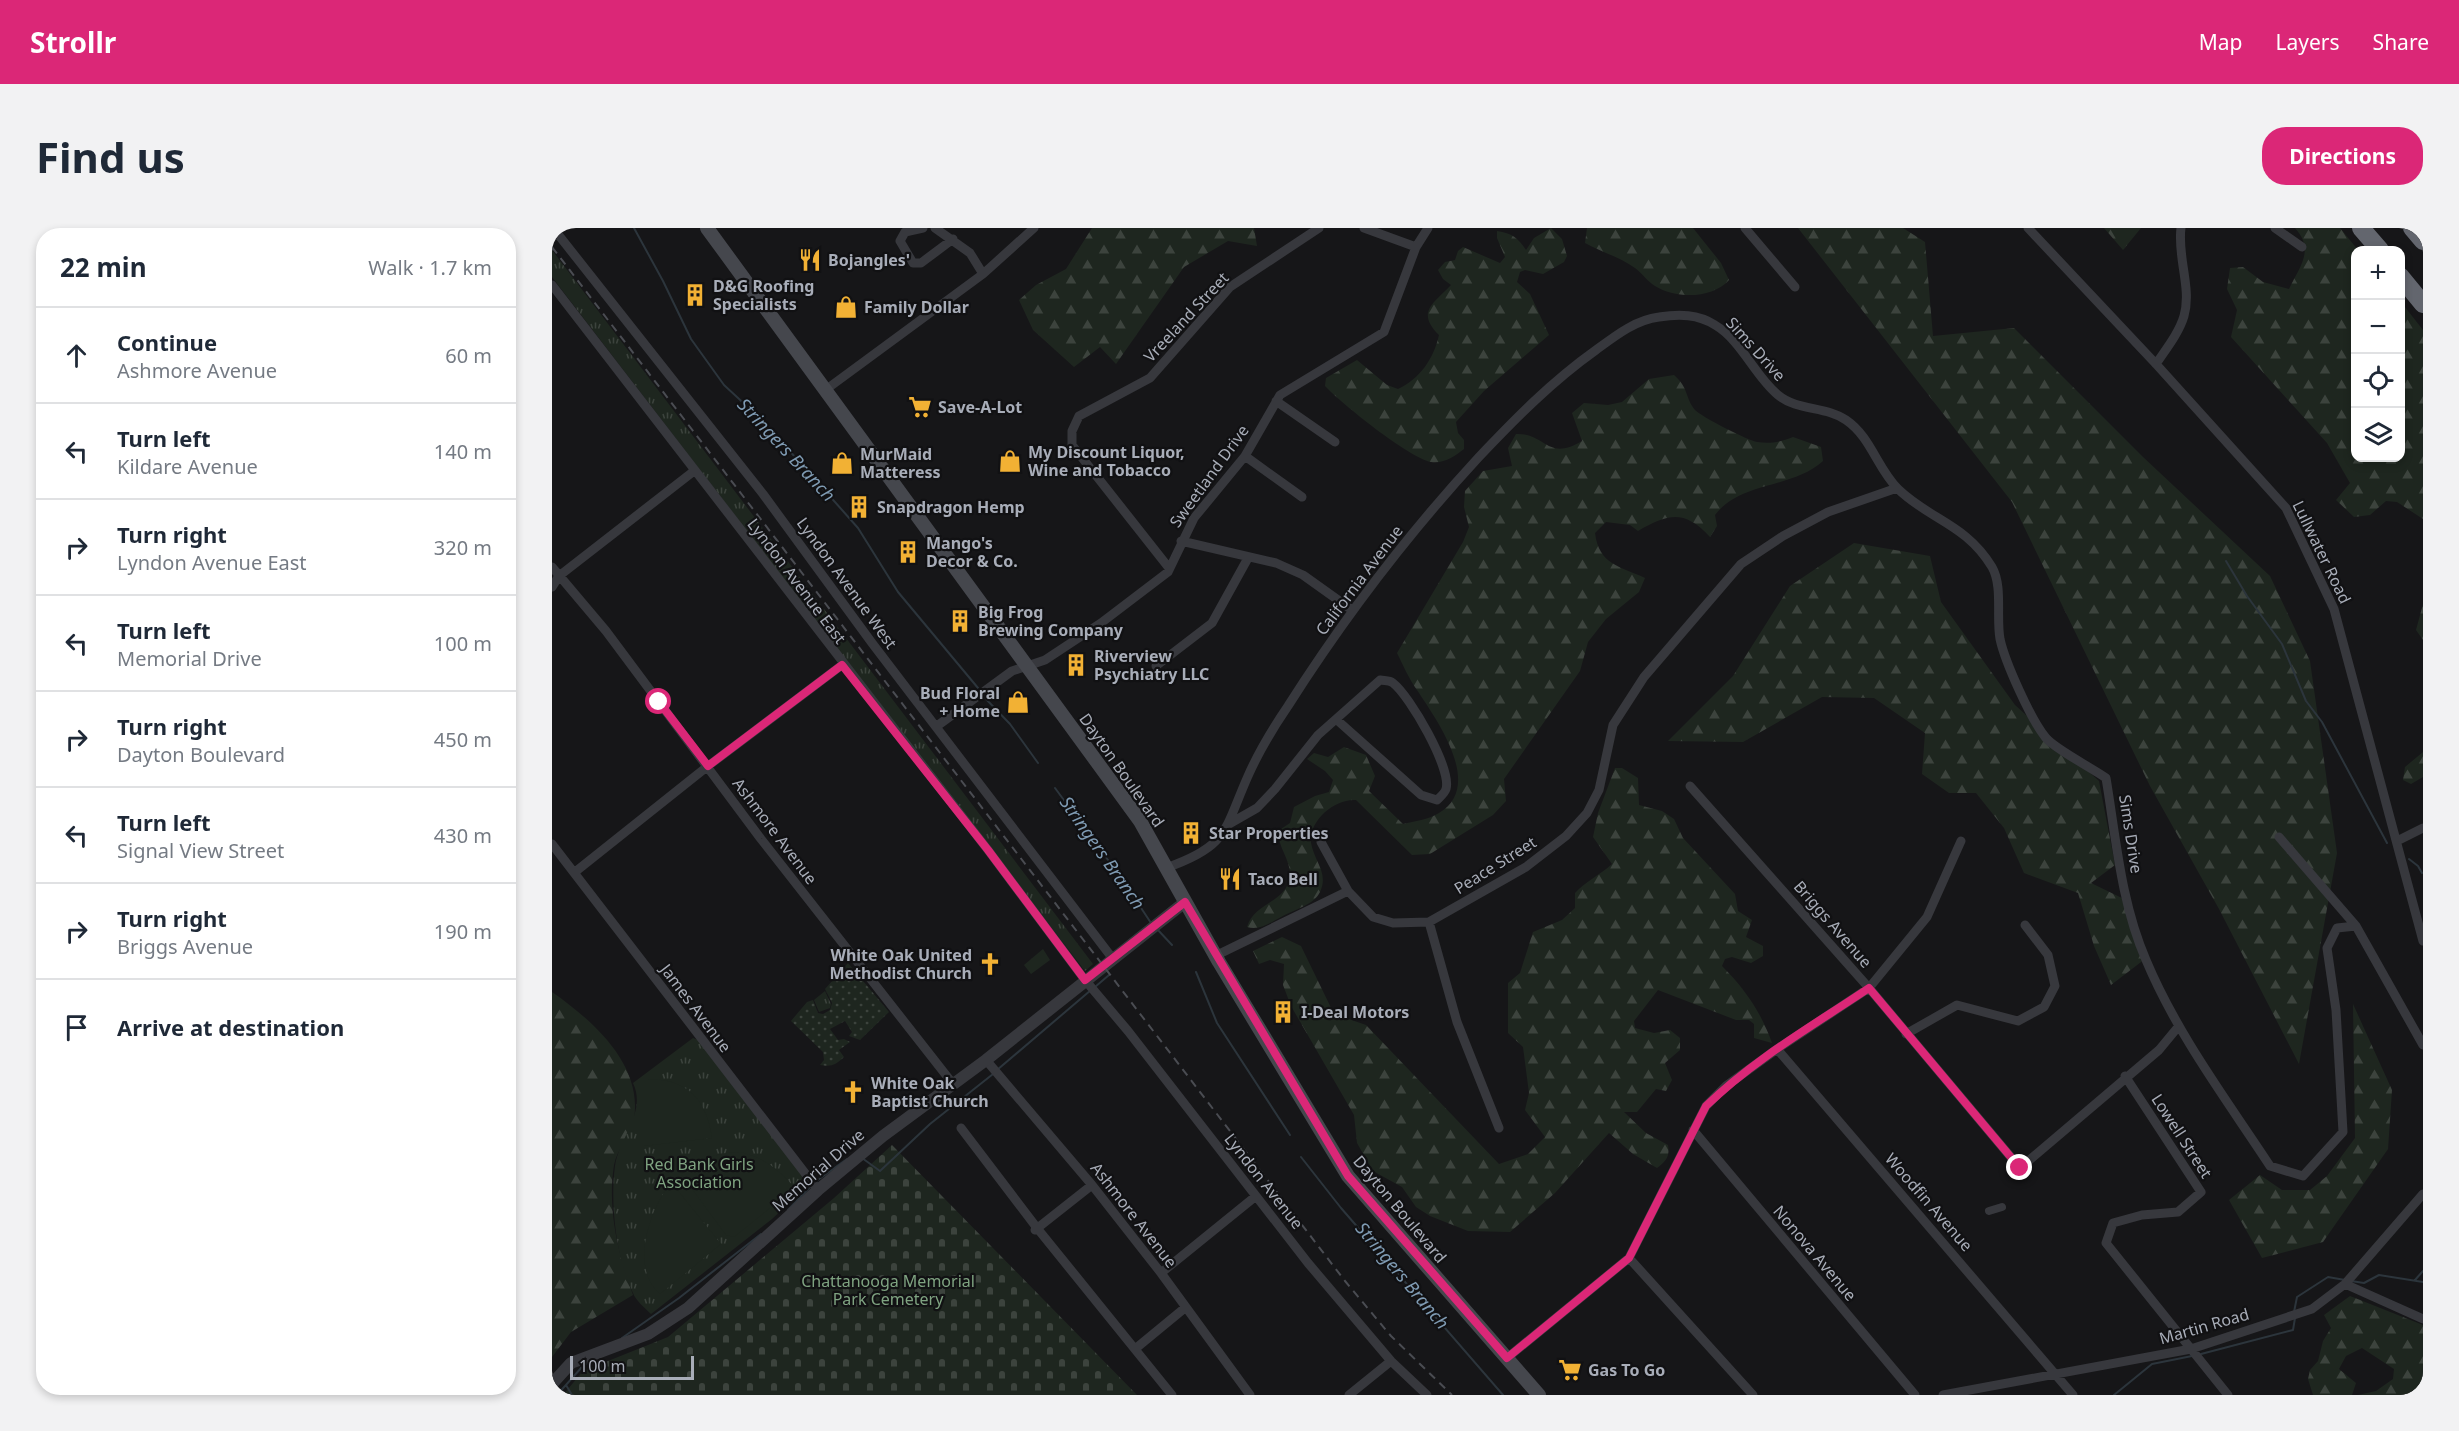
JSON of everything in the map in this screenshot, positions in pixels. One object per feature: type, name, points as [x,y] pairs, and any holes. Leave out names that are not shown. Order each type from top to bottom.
[{"type":"highway","points":[[2361,228],[2377,246]]},
{"type":"highway","points":[[2412,228],[2423,241]]},
{"type":"highway","points":[[2405,282],[2423,304]]},
{"type":"main road","name":"Dayton Boulevard","points":[[708,228],[824,391],[1029,665],[1140,821],[1215,956],[1348,1176],[1539,1395]]},
{"type":"street","name":"Lyndon Avenue West","points":[[553,228],[763,494],[872,643],[1113,959]]},
{"type":"street","points":[[923,228],[904,232],[900,242],[913,262],[921,263],[953,239]]},
{"type":"street","points":[[935,228],[970,253],[983,274]]},
{"type":"street","points":[[824,391],[983,274],[1034,228]]},
{"type":"street","name":"Vreeland Street","points":[[1170,568],[1072,445],[1072,432],[1079,416],[1150,378],[1230,287],[1319,228]]},
{"type":"street","points":[[1364,228],[1416,247]]},
{"type":"street","name":"Sweetland Drive","points":[[937,726],[1012,671],[1045,660],[1105,621],[1170,568],[1194,518],[1245,456],[1276,401],[1290,386],[1342,360],[1384,332],[1416,247],[1428,228]]},
{"type":"street","points":[[1746,228],[1795,287]]},
{"type":"street","name":"Lullwater Road","points":[[2028,228],[2156,364],[2286,508],[2334,609],[2423,941]]},
{"type":"street","points":[[2156,364],[2171,342],[2184,314],[2186,299],[2179,244],[2181,228]]},
{"type":"street","points":[[2275,228],[2302,248]]},
{"type":"street","name":"Lyndon Avenue East","points":[[552,285],[842,665],[988,850],[1085,980]]},
{"type":"street","name":"Sims Drive","points":[[1617,334],[1647,318],[1674,314],[1698,316],[1719,327],[1741,350],[1763,382],[1782,399],[1843,418],[1862,434],[1897,488],[1975,542],[1995,572],[2000,640],[2024,700],[2047,740],[2106,778],[2126,900],[2145,959],[2178,1027],[2270,1167],[2303,1176],[2343,1132],[2336,1010],[2326,948],[2337,928],[2356,926]]},
{"type":"street","name":"California Avenue","points":[[1166,868],[1202,852],[1218,839],[1230,824],[1248,774],[1268,737],[1352,610],[1432,507],[1533,400],[1617,334]]},
{"type":"street","points":[[1276,401],[1335,441]]},
{"type":"street","points":[[1245,456],[1302,496]]},
{"type":"street","points":[[552,586],[559,576],[694,471]]},
{"type":"street","name":"Peace Street","points":[[1321,842],[1348,891],[1373,917],[1393,924],[1429,922],[1526,867],[1566,836],[1587,813],[1599,790],[1613,725],[1644,677],[1741,564],[1783,536],[1828,512],[1897,488]]},
{"type":"street","points":[[1181,541],[1276,563],[1303,575],[1352,610]]},
{"type":"street","points":[[1156,666],[1212,623],[1248,558]]},
{"type":"street","name":"Ashmore Avenue","points":[[552,567],[606,631],[802,893],[953,1084]]},
{"type":"street","points":[[575,872],[708,766],[842,665]]},
{"type":"street","points":[[1230,824],[1257,808],[1318,735],[1380,680],[1391,681],[1400,689],[1426,728],[1446,777],[1446,790],[1437,800],[1420,795],[1337,720]]},
{"type":"street","name":"Briggs Avenue","points":[[1690,786],[1869,988],[2020,1168],[2125,1076]]},
{"type":"street","points":[[2397,841],[2423,828]]},
{"type":"street","points":[[2279,837],[2356,926],[2423,1045]]},
{"type":"street","points":[[1507,1358],[1629,1258],[1706,1106],[1726,1086],[1777,1049],[1869,988],[1927,918],[1961,841]]},
{"type":"street","name":"James Avenue","points":[[552,844],[818,1190]]},
{"type":"street","points":[[1215,956],[1348,891]]},
{"type":"street","name":"Memorial Drive","points":[[552,1384],[571,1363],[648,1334],[688,1308],[818,1190],[883,1136],[986,1060],[1185,902]]},
{"type":"street","points":[[1429,922],[1457,1022],[1499,1128]]},
{"type":"street","points":[[1906,1034],[1957,1005],[2019,1021],[2044,1007],[2055,986],[2048,955],[2025,925]]},
{"type":"street","name":"Lyndon Avenue","points":[[1085,980],[1128,1031],[1256,1196],[1391,1361],[1427,1395]]},
{"type":"street","points":[[2125,1076],[2158,1050],[2178,1027]]},
{"type":"street","name":"Woodfin Avenue","points":[[1777,1049],[2058,1374],[2073,1395]]},
{"type":"street","name":"Ashmore Avenue","points":[[986,1060],[1092,1185],[1161,1273],[1250,1395]]},
{"type":"street","name":"Lowell Street","points":[[2125,1076],[2201,1192],[2178,1212],[2142,1215],[2113,1223],[2106,1243],[2228,1395]]},
{"type":"street","points":[[962,1128],[1036,1229],[1172,1395]]},
{"type":"street","name":"Nonova Avenue","points":[[1693,1130],[1915,1395]]},
{"type":"street","points":[[1036,1229],[1092,1185]]},
{"type":"street","points":[[2423,1194],[2345,1284],[2423,1319]]},
{"type":"street","points":[[1161,1273],[1256,1196]]},
{"type":"street","points":[[1989,1211],[2002,1207]]},
{"type":"street","points":[[1629,1258],[1753,1395]]},
{"type":"street","name":"Martin Road","points":[[1943,1395],[2191,1349],[2312,1309],[2345,1284]]},
{"type":"street","points":[[1135,1349],[1186,1307]]},
{"type":"street","points":[[1348,1395],[1391,1361]]},
{"type":"green space","points":[[1092,228],[1254,228],[1257,246],[1228,241],[1184,267],[1116,364],[1100,347],[1074,367],[1033,330],[1019,300],[1036,285],[1066,269]]},
{"type":"green space","points":[[1551,228],[1562,239],[1567,256],[1564,262],[1543,274],[1525,270],[1520,272],[1517,282],[1530,294],[1549,335],[1484,391],[1456,422],[1458,433],[1464,440],[1464,449],[1457,454],[1445,461],[1431,462],[1407,451],[1376,429],[1325,386],[1326,378],[1357,360],[1387,385],[1398,389],[1406,385],[1425,367],[1437,344],[1439,335],[1432,327],[1428,314],[1433,303],[1451,285],[1443,279],[1438,270],[1445,262],[1455,260],[1458,251],[1463,247],[1500,263],[1505,257],[1497,238],[1497,231],[1514,237],[1526,250],[1534,238]]},
{"type":"green space","points":[[1587,228],[1693,228],[1721,263],[1729,280],[1722,286],[1704,294],[1683,295],[1664,290],[1652,284],[1629,264],[1585,243]]},
{"type":"green space","points":[[1798,228],[1903,228],[1925,242],[1933,336],[2014,328],[2143,457],[2270,576],[2310,661],[2337,853],[2299,1064],[2219,909],[2150,786],[2012,502]]},
{"type":"green space","points":[[2104,228],[2141,228],[2123,250]]},
{"type":"green space","points":[[2295,228],[2340,228],[2355,246],[2351,246],[2351,462],[2405,462],[2405,307],[2423,330],[2423,519],[2397,502],[2386,501],[2370,515],[2354,517],[2336,500],[2350,483],[2327,443],[2231,337],[2237,310],[2227,289],[2230,268],[2243,267],[2263,282],[2289,289],[2304,258],[2305,251],[2301,236]]},
{"type":"green space","points":[[552,250],[1093,964],[1085,971],[552,277]]},
{"type":"green space","points":[[1674,375],[1685,389],[1695,410],[1706,417],[1752,441],[1766,443],[1793,437],[1821,447],[1823,461],[1811,470],[1752,490],[1726,504],[1715,515],[1717,526],[1710,537],[1701,528],[1684,518],[1667,518],[1638,531],[1630,525],[1606,522],[1595,533],[1601,552],[1612,563],[1645,578],[1639,592],[1606,619],[1588,642],[1580,671],[1504,779],[1506,801],[1493,815],[1430,854],[1412,855],[1356,800],[1340,803],[1324,812],[1311,835],[1311,843],[1323,879],[1317,897],[1308,904],[1264,926],[1247,927],[1256,912],[1283,892],[1288,885],[1290,870],[1278,831],[1290,823],[1294,807],[1315,796],[1329,792],[1333,780],[1325,771],[1307,759],[1314,753],[1328,757],[1344,747],[1366,755],[1375,776],[1369,791],[1403,824],[1435,815],[1452,801],[1458,786],[1452,752],[1397,653],[1463,542],[1469,527],[1464,507],[1465,491],[1483,471],[1512,466],[1508,448],[1516,434],[1526,435],[1554,448],[1570,447],[1582,441],[1572,413],[1584,403],[1608,405],[1622,402],[1649,379]]},
{"type":"green space","points":[[1854,543],[1930,556],[1941,602],[2015,705],[2099,781],[2115,865],[2091,883],[2126,900],[2145,959],[2111,985],[2094,946],[2078,893],[2024,873],[2004,828],[1976,793],[1949,793],[1922,774],[1925,733],[1874,698],[1822,697],[1743,742],[1668,741],[1733,676],[1790,586]]},
{"type":"green space","points":[[2423,604],[2423,640],[2416,630]]},
{"type":"green space","points":[[2423,752],[2423,777],[2411,784],[2403,780],[2405,767]]},
{"type":"green space","points":[[1615,768],[1622,768],[1638,778],[1639,805],[1662,811],[1674,819],[1683,838],[1735,894],[1738,911],[1752,920],[1746,937],[1763,946],[1763,956],[1751,963],[1732,957],[1725,959],[1722,966],[1752,1002],[1772,1043],[1754,1038],[1754,1024],[1749,1020],[1736,1020],[1658,990],[1634,1021],[1635,1028],[1654,1033],[1670,1030],[1680,1038],[1680,1050],[1665,1063],[1672,1080],[1666,1091],[1656,1089],[1637,1112],[1624,1112],[1646,1133],[1668,1145],[1668,1156],[1665,1161],[1657,1168],[1633,1154],[1609,1133],[1555,1193],[1510,1232],[1468,1231],[1430,1216],[1416,1207],[1402,1187],[1373,1171],[1357,1143],[1354,1115],[1291,1006],[1283,985],[1284,964],[1270,960],[1259,964],[1253,951],[1282,937],[1301,946],[1334,1014],[1366,1025],[1499,1164],[1528,1154],[1545,1137],[1525,1110],[1529,1093],[1523,1047],[1508,1033],[1508,983],[1520,973],[1533,932],[1562,920],[1575,908],[1575,893],[1612,864],[1593,837],[1598,813]]},
{"type":"green space","points":[[1043,949],[1050,960],[1031,974],[1024,965]]},
{"type":"green space","points":[[848,963],[889,1012],[860,1040],[849,1036],[852,1032],[845,1021],[830,1029],[838,1040],[844,1039],[850,1042],[839,1050],[844,1057],[838,1062],[833,1065],[820,1065],[824,1060],[823,1052],[791,1021],[807,1002],[813,1000],[818,1013],[823,1014],[830,1010],[832,1003],[825,989]]},
{"type":"green space","points":[[825,991],[831,1004],[830,1008],[819,1012],[814,1000]]},
{"type":"green space","points":[[552,992],[583,1016],[611,1045],[623,1062],[631,1080],[635,1099],[634,1119],[618,1153],[612,1182],[615,1231],[633,1295],[571,1332],[552,1357]]},
{"type":"green space","points":[[2353,1004],[2392,1090],[2388,1149],[2323,1242],[2262,1258],[2229,1200],[2260,1175],[2282,1190],[2310,1190],[2327,1176],[2355,1138]]},
{"type":"green space","name":"Red Bank Girls Association","points":[[693,1038],[698,1040],[810,1183],[772,1219],[651,1314],[634,1296],[622,1264],[614,1213],[615,1166],[635,1115],[637,1104],[633,1083]]},
{"type":"green space","points":[[644,1079],[672,1082],[691,1093],[705,1111],[712,1138],[644,1146]]},
{"type":"green space","name":"Chattanooga Memorial Park Cemetery","points":[[892,1145],[1137,1395],[563,1395],[583,1371],[668,1337],[834,1198]]},
{"type":"green space","points":[[740,1152],[771,1165],[795,1188],[734,1237],[726,1235],[681,1174],[708,1157]]},
{"type":"green space","points":[[671,1182],[721,1244],[660,1294],[651,1283],[644,1254],[650,1223]]},
{"type":"green space","points":[[2350,1296],[2423,1325],[2423,1395],[2358,1395],[2376,1391],[2393,1379],[2394,1369],[2362,1348],[2346,1356],[2339,1369],[2356,1383],[2352,1395],[2313,1395],[2308,1379],[2310,1370],[2318,1361],[2323,1341],[2331,1328],[2324,1315]]},
{"type":"waterway","name":"Stringers Branch","points":[[634,228],[691,339],[724,385],[764,422],[858,528],[898,592],[978,688]]},
{"type":"waterway","points":[[2226,561],[2247,596],[2282,644],[2306,701],[2322,722],[2387,843]]},
{"type":"waterway","name":"Stringers Branch","points":[[984,697],[1010,724],[1038,763]]},
{"type":"waterway","name":"Stringers Branch","points":[[1055,788],[1122,879],[1151,923]]},
{"type":"waterway","points":[[2409,859],[2418,866],[2422,873]]},
{"type":"waterway","name":"Stringers Branch","points":[[1157,929],[1172,945]]},
{"type":"waterway","name":"Stringers Branch","points":[[1196,972],[1217,1023],[1290,1135]]},
{"type":"waterway","points":[[1095,987],[1109,975]]},
{"type":"waterway","points":[[997,1070],[1091,990]]},
{"type":"waterway","points":[[862,1158],[880,1171],[930,1124],[993,1074]]},
{"type":"waterway","name":"Stringers Branch","points":[[1301,1157],[1341,1208],[1503,1395]]},
{"type":"waterway","points":[[815,1182],[847,1159]]},
{"type":"waterway","points":[[788,1210],[811,1186]]},
{"type":"waterway","points":[[622,1338],[679,1298],[761,1234]]},
{"type":"waterway","points":[[2415,1280],[2423,1271]]},
{"type":"waterway","points":[[2351,1281],[2364,1283],[2379,1275],[2423,1282]]},
{"type":"waterway","points":[[2294,1312],[2297,1297],[2328,1277],[2345,1280]]},
{"type":"waterway","points":[[2201,1354],[2293,1330],[2295,1318]]},
{"type":"waterway","points":[[2114,1395],[2152,1364],[2192,1356]]},
{"type":"waterway","points":[[557,1395],[582,1367],[594,1359]]},
{"type":"waterway","points":[[566,1385],[572,1395]]},
{"type":"railway","points":[[552,247],[1345,1281],[1391,1336],[1452,1395]]},
{"type":"place","name":"Bojangles'","points":[[810,260]]},
{"type":"place","name":"D&G Roofing Specialists","points":[[695,295]]},
{"type":"place","name":"Family Dollar","points":[[846,307]]},
{"type":"place","name":"Save-A-Lot","points":[[920,407]]},
{"type":"place","name":"My Discount Liquor, Wine and Tobacco","points":[[1010,461]]},
{"type":"place","name":"MurMaid Matteress","points":[[842,463]]},
{"type":"place","name":"Snapdragon Hemp","points":[[859,507]]},
{"type":"place","name":"Mango's Decor & Co.","points":[[908,552]]},
{"type":"place","name":"Big Frog Brewing Company","points":[[960,621]]},
{"type":"place","name":"Riverview Psychiatry LLC","points":[[1076,665]]},
{"type":"place","name":"Bud Floral + Home","points":[[1018,702]]},
{"type":"place","name":"Star Properties","points":[[1191,833]]},
{"type":"place","name":"Taco Bell","points":[[1230,879]]},
{"type":"place","name":"White Oak United Methodist Church","points":[[990,964]]},
{"type":"place","name":"I-Deal Motors","points":[[1283,1012]]},
{"type":"place","name":"White Oak Baptist Church","points":[[853,1092]]},
{"type":"place","name":"Gas To Go","points":[[1570,1370]]},
{"type":"route","points":[[659,702],[693,750],[708,766],[738,746],[842,665],[988,850],[1085,980],[1185,902],[1348,1176],[1507,1358],[1629,1258],[1706,1106],[1726,1086],[1777,1049],[1869,988],[2020,1168]]}]
